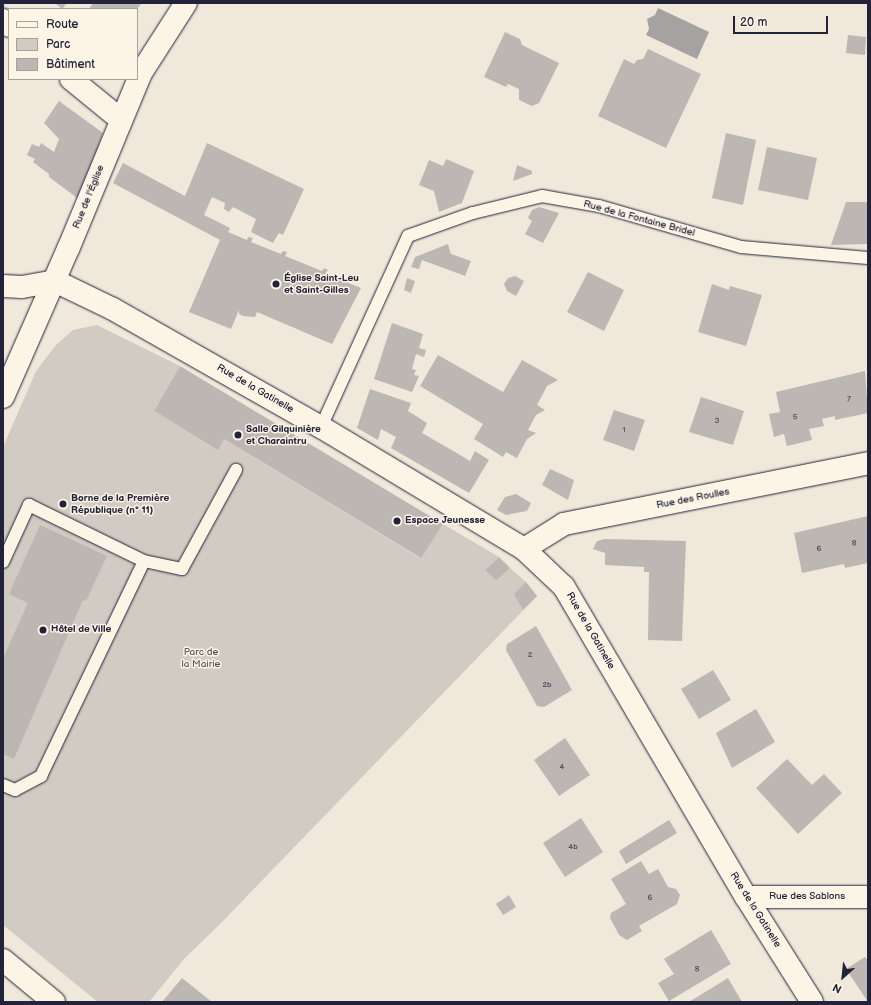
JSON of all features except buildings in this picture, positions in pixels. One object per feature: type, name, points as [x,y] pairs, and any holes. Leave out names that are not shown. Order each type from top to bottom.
[{"type":"street","name":"Rue de l'Église","points":[[138,80],[186,3]]},
{"type":"street","points":[[72,80],[120,119]]},
{"type":"street","name":"Rue de l'Église","points":[[3,397],[55,281],[120,119],[138,80]]},
{"type":"street","points":[[3,286],[22,288],[55,281]]},
{"type":"street","name":"Rue de la Gatinelle","points":[[55,281],[113,309],[321,427],[524,549],[564,587],[746,897],[812,1002]]},
{"type":"street","name":"Rue des Roulles","points":[[524,549],[564,524],[868,463]]},
{"type":"street","name":"Rue des Sablons","points":[[746,897],[868,896]]},
{"type":"street","points":[[3,960],[54,1002]]},
{"type":"lane","name":"Rue de la Fontaine Bridel","points":[[321,427],[408,236],[473,213],[542,196],[599,206],[741,247],[868,258]]},
{"type":"lane","points":[[3,562],[29,505],[144,561],[182,568],[236,470]]},
{"type":"lane","points":[[3,785],[15,790],[41,776],[144,561]]},
{"type":"green space","name":"Parc de la Mairie","points":[[97,325],[180,366],[154,411],[217,449],[224,439],[420,558],[443,524],[499,557],[485,570],[496,581],[510,568],[526,582],[537,596],[221,923],[184,959],[149,1002],[98,1002],[3,925],[3,447],[36,371],[56,345],[73,330]]},
{"type":"shaded area","points":[[658,8],[709,32],[697,59],[646,35],[649,29],[647,19],[655,15]]},
{"type":"place","name":"Église Saint-Leu et Saint-Gilles","points":[[276,284]]},
{"type":"place","name":"Salle Gilquinière et Charaintru","points":[[238,435]]},
{"type":"place","name":"Borne de la Première République (n° 11)","points":[[63,504]]},
{"type":"place","name":"Espace Jeunesse","points":[[397,521]]},
{"type":"place","name":"Hôtel de Ville","points":[[43,630]]}]
